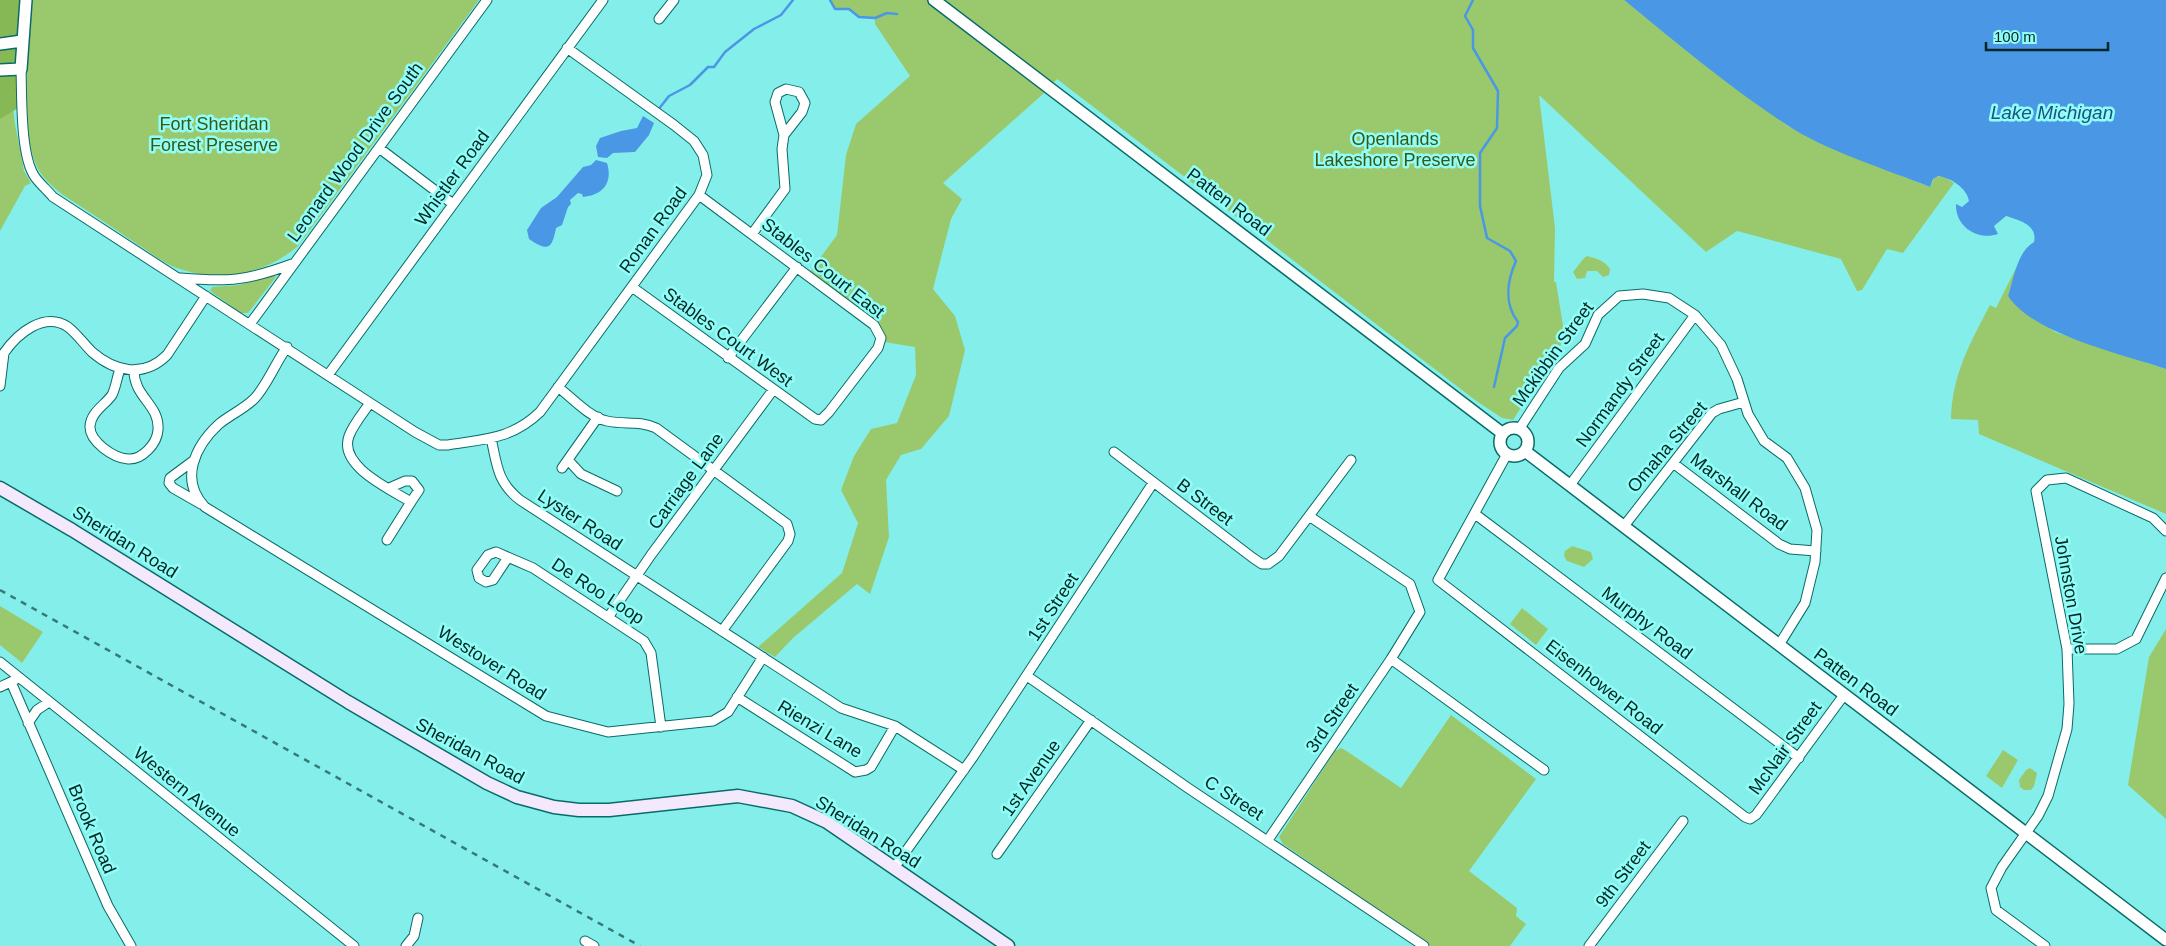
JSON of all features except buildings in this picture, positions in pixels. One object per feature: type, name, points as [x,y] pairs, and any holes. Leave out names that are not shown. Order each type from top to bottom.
[{"type":"main road","name":"Sheridan Road","points":[[0,488],[70,528],[364,711],[487,783],[517,797],[554,807],[598,810],[726,796],[762,799],[808,812],[827,822],[1008,946]]},
{"type":"street","points":[[26,0],[21,69],[25,137],[29,163],[35,177],[53,197],[287,347],[415,432],[439,444],[491,438]]},
{"type":"street","name":"Leonard Wood Drive South","points":[[250,324],[292,264],[487,0]]},
{"type":"street","name":"Whistler Road","points":[[328,375],[603,0]]},
{"type":"street","points":[[658,19],[674,0]]},
{"type":"street","name":"Patten Road","points":[[934,0],[1502,433]]},
{"type":"street","points":[[0,44],[22,41]]},
{"type":"street","name":"Ronan Road","points":[[491,438],[517,431],[528,423],[558,387],[699,195],[707,175],[705,161],[694,141],[674,124],[567,48]]},
{"type":"street","points":[[0,70],[21,69]]},
{"type":"street","points":[[752,234],[785,189],[784,134],[775,102],[778,93],[786,89],[795,90],[799,92],[805,103],[802,112],[784,134]]},
{"type":"street","points":[[379,148],[453,204]]},
{"type":"street","name":"Stables Court East","points":[[699,195],[874,324],[879,332],[881,338],[878,348],[829,412],[821,420],[810,418],[805,414]]},
{"type":"street","points":[[178,278],[218,282],[240,280],[259,277],[292,264]]},
{"type":"street","points":[[728,358],[797,267]]},
{"type":"street","name":"Stables Court West","points":[[632,288],[805,414]]},
{"type":"street","name":"Mckibbin Street","points":[[1520,428],[1559,368],[1585,344],[1598,315],[1619,296],[1643,294],[1669,298],[1695,315],[1721,345],[1737,379],[1748,414],[1764,441],[1787,458],[1806,488],[1817,530],[1816,551],[1805,603],[1779,645]]},
{"type":"street","points":[[0,386],[2,355],[21,334],[38,324],[49,322],[67,326],[100,358],[120,369],[134,371],[154,366],[167,355],[206,296]]},
{"type":"street","name":"Normandy Street","points":[[1570,485],[1695,315]]},
{"type":"street","name":"Westover Road","points":[[206,507],[193,490],[191,469],[194,459],[203,442],[214,430],[254,399],[287,347]]},
{"type":"street","points":[[120,369],[112,394],[95,414],[90,427],[91,433],[99,444],[120,457],[128,459],[144,454],[155,440],[158,430],[155,413],[136,386],[134,371]]},
{"type":"street","points":[[558,387],[598,418],[647,424],[778,518],[789,529],[788,541],[722,631]]},
{"type":"street","name":"Carriage Lane","points":[[609,616],[636,576],[773,390]]},
{"type":"street","name":"Omaha Street","points":[[1624,526],[1712,413],[1719,409],[1744,402]]},
{"type":"street","points":[[370,403],[349,436],[348,454],[354,464],[411,502]]},
{"type":"street","points":[[598,418],[565,464],[581,474],[617,491]]},
{"type":"street","points":[[1510,428],[1520,428],[1529,440],[1525,450],[1516,456],[1507,454],[1500,443],[1502,433],[1510,428]]},
{"type":"street","name":"Lyster Road","points":[[491,438],[499,476],[510,493],[841,708],[895,726],[964,770]]},
{"type":"street","name":"Patten Road","points":[[1525,450],[2166,940]]},
{"type":"street","name":"B Street","points":[[1114,452],[1262,564],[1268,564],[1279,556],[1308,516]]},
{"type":"street","points":[[1475,514],[1507,454]]},
{"type":"street","name":"Westover Road","points":[[194,459],[170,478],[169,483],[173,488],[546,716],[608,732],[713,721],[728,712],[762,657]]},
{"type":"street","points":[[1308,516],[1351,460]]},
{"type":"street","name":"Marshall Road","points":[[1673,463],[1779,544],[1790,549],[1816,551]]},
{"type":"street","name":"Johnston Drive","points":[[2045,946],[1996,910],[1991,888],[2002,866],[2026,833],[2048,796],[2067,728],[2069,704],[2067,649],[2036,496],[2040,485],[2047,480],[2053,477],[2066,478],[2152,518],[2166,531]]},
{"type":"street","points":[[387,540],[419,490],[412,481],[406,480],[390,488]]},
{"type":"street","name":"1st Street","points":[[894,868],[980,748],[1153,483]]},
{"type":"street","name":"Eisenhower Road","points":[[1475,514],[1438,580],[1750,819]]},
{"type":"street","name":"Murphy Road","points":[[1475,514],[1799,758]]},
{"type":"street","name":"3rd Street","points":[[1268,840],[1391,659],[1420,612],[1410,584],[1308,516]]},
{"type":"street","name":"De Roo Loop","points":[[507,559],[533,568],[639,636],[651,653],[661,727]]},
{"type":"street","points":[[2067,649],[2118,649],[2136,639],[2166,578]]},
{"type":"street","points":[[1391,659],[1544,770]]},
{"type":"street","name":"Western Avenue","points":[[0,662],[354,946]]},
{"type":"street","name":"C Street","points":[[1027,676],[1424,946]]},
{"type":"street","points":[[0,688],[19,678]]},
{"type":"street","name":"Brook Road","points":[[11,682],[108,906],[131,946]]},
{"type":"street","name":"McNair Street","points":[[1750,819],[1756,815],[1844,695]]},
{"type":"street","name":"Rienzi Lane","points":[[738,697],[855,772],[871,767],[895,726]]},
{"type":"street","points":[[28,723],[37,710],[49,702]]},
{"type":"street","name":"1st Avenue","points":[[997,854],[1092,720]]},
{"type":"street","name":"9th Street","points":[[1589,946],[1683,821]]},
{"type":"street","points":[[406,946],[414,936],[418,918]]},
{"type":"street","points":[[585,941],[594,946]]},
{"type":"green space","points":[[0,0],[15,124],[24,171],[31,183],[25,186],[0,231]]},
{"type":"green space","points":[[0,0],[26,0],[23,105],[0,119]]},
{"type":"green space","name":"Fort Sheridan Forest Preserve","points":[[33,0],[479,0],[298,246],[285,256],[257,269],[242,273],[211,275],[180,269],[157,258],[63,195],[42,175],[31,151],[28,131],[26,85]]},
{"type":"green space","name":"Openlands Lakeshore Preserve","points":[[830,0],[1624,0],[1705,65],[1788,126],[1842,152],[1930,187],[1935,176],[1944,177],[1954,183],[1903,253],[1887,249],[1862,290],[1857,291],[1841,259],[1737,231],[1706,252],[1539,95],[1555,228],[1554,282],[1556,282],[1565,338],[1513,420],[1502,418],[1475,400],[1057,79],[1042,95],[943,183],[962,199],[951,219],[933,289],[955,316],[965,350],[949,416],[921,449],[901,455],[886,480],[889,537],[870,594],[857,584],[793,638],[775,657],[758,647],[842,573],[858,523],[841,490],[854,456],[871,429],[897,423],[916,375],[915,347],[884,342],[885,336],[878,323],[809,273],[837,235],[846,155],[856,124],[910,76],[875,24],[875,18],[859,17],[849,9],[835,9]]},
{"type":"green space","points":[[1587,256],[1600,260],[1605,264],[1610,269],[1609,275],[1603,277],[1597,271],[1587,271],[1585,278],[1577,279],[1573,272]]},
{"type":"green space","points":[[2017,266],[2008,296],[2055,332],[2166,369],[2166,514],[1979,434],[1978,420],[1951,419],[1955,388],[1969,346],[1990,305],[1996,308]]},
{"type":"green space","points":[[273,275],[276,277],[248,313],[241,313],[210,291],[212,287],[239,285]]},
{"type":"green space","points":[[1572,546],[1591,552],[1593,559],[1584,567],[1567,561],[1564,556],[1565,551]]},
{"type":"green space","points":[[0,606],[43,632],[22,663],[0,645]]},
{"type":"green space","points":[[1522,608],[1548,629],[1536,645],[1510,624]]},
{"type":"green space","points":[[2166,629],[2166,819],[2128,785],[2149,657]]},
{"type":"green space","points":[[1451,715],[1536,779],[1469,871],[1517,908],[1516,916],[1526,924],[1510,946],[1431,946],[1283,844],[1279,837],[1335,751],[1341,748],[1345,750],[1401,788]]},
{"type":"green space","points":[[2003,750],[2018,760],[2002,788],[1986,776]]},
{"type":"green space","points":[[2030,768],[2037,773],[2034,786],[2031,790],[2024,790],[2020,787],[2019,780],[2026,770]]},
{"type":"water","name":"Lake Michigan","points":[[1624,0],[2166,0],[2166,369],[2080,342],[2037,322],[2020,310],[2008,296],[2020,259],[2028,246],[2034,242],[2033,231],[2026,224],[2006,216],[1994,226],[1998,234],[1982,235],[1969,230],[1959,219],[1957,212],[1956,204],[1962,207],[1969,201],[1968,196],[1958,184],[1938,176],[1933,179],[1930,187],[1857,159],[1803,134],[1766,111],[1724,81]]},
{"type":"water","points":[[643,116],[654,123],[649,135],[635,152],[613,153],[607,158],[598,157],[596,146],[600,138],[637,128]]},
{"type":"water","points":[[596,160],[607,163],[609,176],[605,187],[590,196],[583,197],[582,194],[578,193],[570,200],[571,204],[568,207],[562,225],[556,228],[551,244],[545,247],[529,239],[527,230],[541,208],[557,197],[583,167],[591,165]]},
{"type":"waterway","points":[[658,110],[669,96],[690,85],[708,67],[714,67],[725,52],[754,29],[781,15],[793,0]]},
{"type":"waterway","points":[[830,0],[835,9],[849,9],[859,17],[875,18],[887,13],[897,14]]},
{"type":"waterway","points":[[1473,0],[1465,16],[1473,30],[1473,48],[1498,91],[1497,128],[1480,153],[1480,206],[1487,238],[1510,251],[1516,261],[1508,292],[1511,308],[1518,322],[1517,326],[1505,338],[1494,387]]},
{"type":"railway","points":[[0,590],[640,946]]}]
